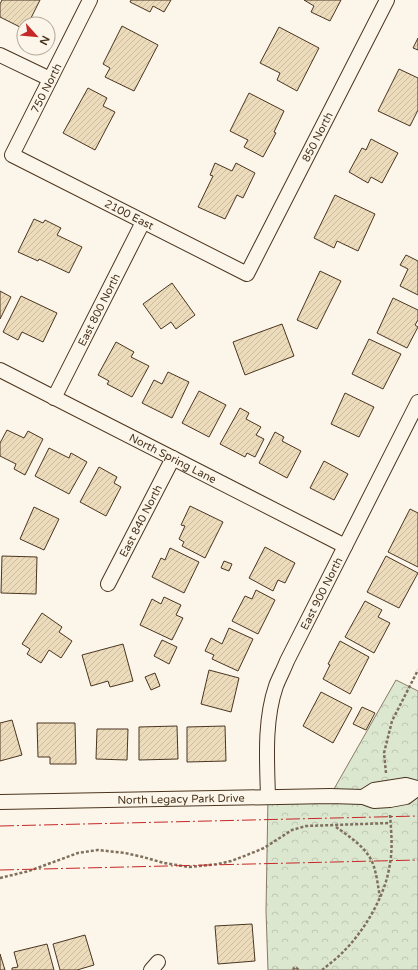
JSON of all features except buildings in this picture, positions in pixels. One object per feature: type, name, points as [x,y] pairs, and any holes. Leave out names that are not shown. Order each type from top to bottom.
[{"type":"street","name":"750 North","points":[[12,155],[90,0]]},
{"type":"street","name":"850 North","points":[[247,274],[387,0]]},
{"type":"street","points":[[0,55],[50,79]]},
{"type":"street","name":"2100 East","points":[[12,155],[247,274]]},
{"type":"street","name":"East 800 North","points":[[54,398],[144,222]]},
{"type":"street","name":"North Spring Lane","points":[[0,370],[345,546]]},
{"type":"street","name":"East 900 North","points":[[268,797],[268,735],[270,715],[276,687],[287,661],[418,402]]},
{"type":"street","name":"East 840 North","points":[[108,584],[173,458]]},
{"type":"street","name":"North Legacy Park Drive","points":[[0,802],[268,797],[363,797],[374,790],[406,785],[418,788]]},
{"type":"path","points":[[387,778],[384,753],[392,721],[418,670]]},
{"type":"path","points":[[322,970],[341,954],[356,938],[380,898],[390,865],[392,848],[390,810]]},
{"type":"path","points":[[0,878],[29,872],[78,853],[98,850],[137,855],[164,863],[189,867],[218,864],[231,862],[264,848],[292,830],[306,826],[390,823]]},
{"type":"path","points":[[336,826],[355,840],[366,852],[374,865],[380,898]]},
{"type":"path","points":[[293,970],[295,967],[299,970]]},
{"type":"green space","points":[[396,680],[418,691],[418,970],[268,970],[266,911],[268,797],[330,796]]},
{"type":"power","points":[[0,826],[418,816]]},
{"type":"power","points":[[0,870],[418,860]]}]
